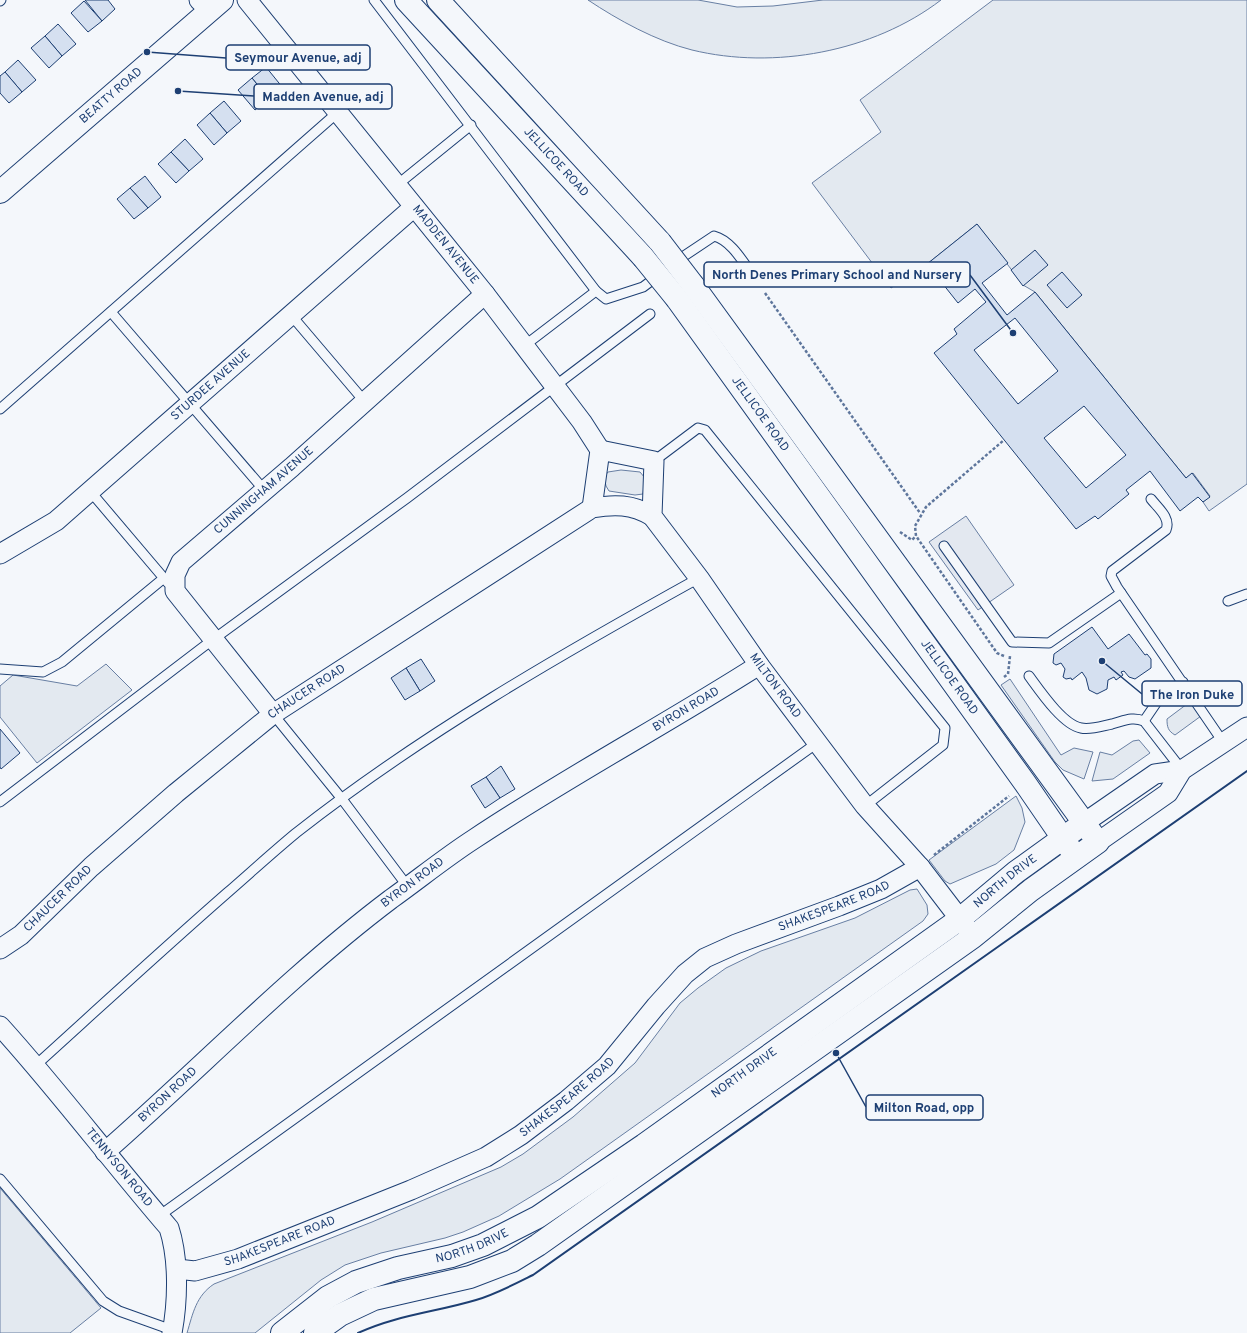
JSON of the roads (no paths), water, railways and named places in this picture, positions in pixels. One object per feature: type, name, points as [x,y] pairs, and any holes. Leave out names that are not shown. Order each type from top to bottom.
[{"type":"street","name":"MADDEN AVENUE","points":[[247,0],[485,294],[554,385],[600,450]]},
{"type":"street","name":"JELLICOE ROAD","points":[[406,0],[643,257],[685,292],[1098,842]]},
{"type":"street","name":"JELLICOE ROAD","points":[[438,0],[660,242],[685,292],[1076,858]]},
{"type":"street","name":"BEATTY ROAD","points":[[0,192],[210,4]]},
{"type":"street","name":"STURDEE AVENUE","points":[[0,554],[56,521],[414,207]]},
{"type":"street","name":"CUNNINGHAM AVENUE","points":[[169,585],[181,562],[265,491],[485,294]]},
{"type":"street","points":[[592,508],[600,450],[654,461],[652,516]]},
{"type":"street","name":"CHAUCER ROAD","points":[[0,950],[22,935],[91,867],[176,793],[273,714],[592,508],[609,504],[623,505],[639,508],[652,516]]},
{"type":"street","name":"MILTON ROAD","points":[[652,516],[699,578],[758,666],[865,806],[920,867],[973,937]]},
{"type":"street","points":[[169,585],[273,714]]},
{"type":"street","name":"BYRON ROAD","points":[[104,1152],[302,971],[408,887],[474,839],[595,764],[705,700],[758,666]]},
{"type":"street","name":"NORTH DRIVE","points":[[315,1333],[340,1315],[374,1299],[470,1277],[512,1261],[538,1245],[973,937],[1031,890],[1168,793],[1182,770],[1247,727]]},
{"type":"street","name":"NORTH DRIVE","points":[[282,1333],[328,1297],[356,1282],[398,1268],[452,1256],[483,1246],[538,1217],[644,1145],[960,919],[1016,872],[1084,823],[1155,774],[1182,770]]},
{"type":"street","name":"SHAKESPEARE ROAD","points":[[177,1269],[195,1271],[238,1259],[450,1174],[486,1157],[521,1135],[566,1101],[607,1066],[680,980],[705,958],[736,944],[874,892],[920,867]]},
{"type":"street","name":"TENNYSON ROAD","points":[[0,1026],[36,1065],[104,1152],[169,1228],[173,1241],[177,1269],[172,1332]]},
{"type":"lane","points":[[374,0],[596,291],[606,299],[643,287],[714,236],[722,238],[730,245],[757,281]]},
{"type":"lane","points":[[0,409],[338,113]]},
{"type":"lane","points":[[397,185],[470,125]]},
{"type":"lane","points":[[524,346],[596,291]]},
{"type":"lane","points":[[111,312],[265,491]]},
{"type":"lane","points":[[0,802],[214,640],[407,498],[554,385],[650,314]]},
{"type":"lane","points":[[291,315],[365,402]]},
{"type":"lane","points":[[654,461],[698,428],[705,430],[945,728],[943,745],[865,806]]},
{"type":"lane","points":[[0,669],[43,672],[62,662],[169,585],[90,491]]},
{"type":"lane","points":[[1151,499],[1167,519],[1168,525],[1160,535],[1112,571],[1111,576],[1121,593],[1223,742]]},
{"type":"lane","points":[[944,546],[1012,642],[1049,643],[1121,593]]},
{"type":"lane","points":[[36,1065],[202,915],[295,834],[342,799],[454,721],[573,648],[699,578]]},
{"type":"lane","points":[[1228,601],[1247,594]]},
{"type":"lane","points":[[1029,676],[1063,718],[1080,728],[1095,728],[1136,718],[1144,721],[1182,770]]},
{"type":"lane","points":[[1144,721],[1161,696],[1183,682]]},
{"type":"lane","points":[[273,714],[342,799],[408,887]]},
{"type":"lane","points":[[159,1216],[817,743]]},
{"type":"lane","points":[[0,1179],[103,1301],[119,1311],[172,1332]]},
{"type":"place","name":"Seymour Avenue, adj","points":[[147,52]]},
{"type":"place","name":"Madden Avenue, adj","points":[[178,91]]},
{"type":"place","name":"North Denes Primary School and Nursery","points":[[1013,333]]},
{"type":"place","name":"The Iron Duke","points":[[1102,661]]},
{"type":"place","name":"Milton Road, opp","points":[[836,1053]]}]
